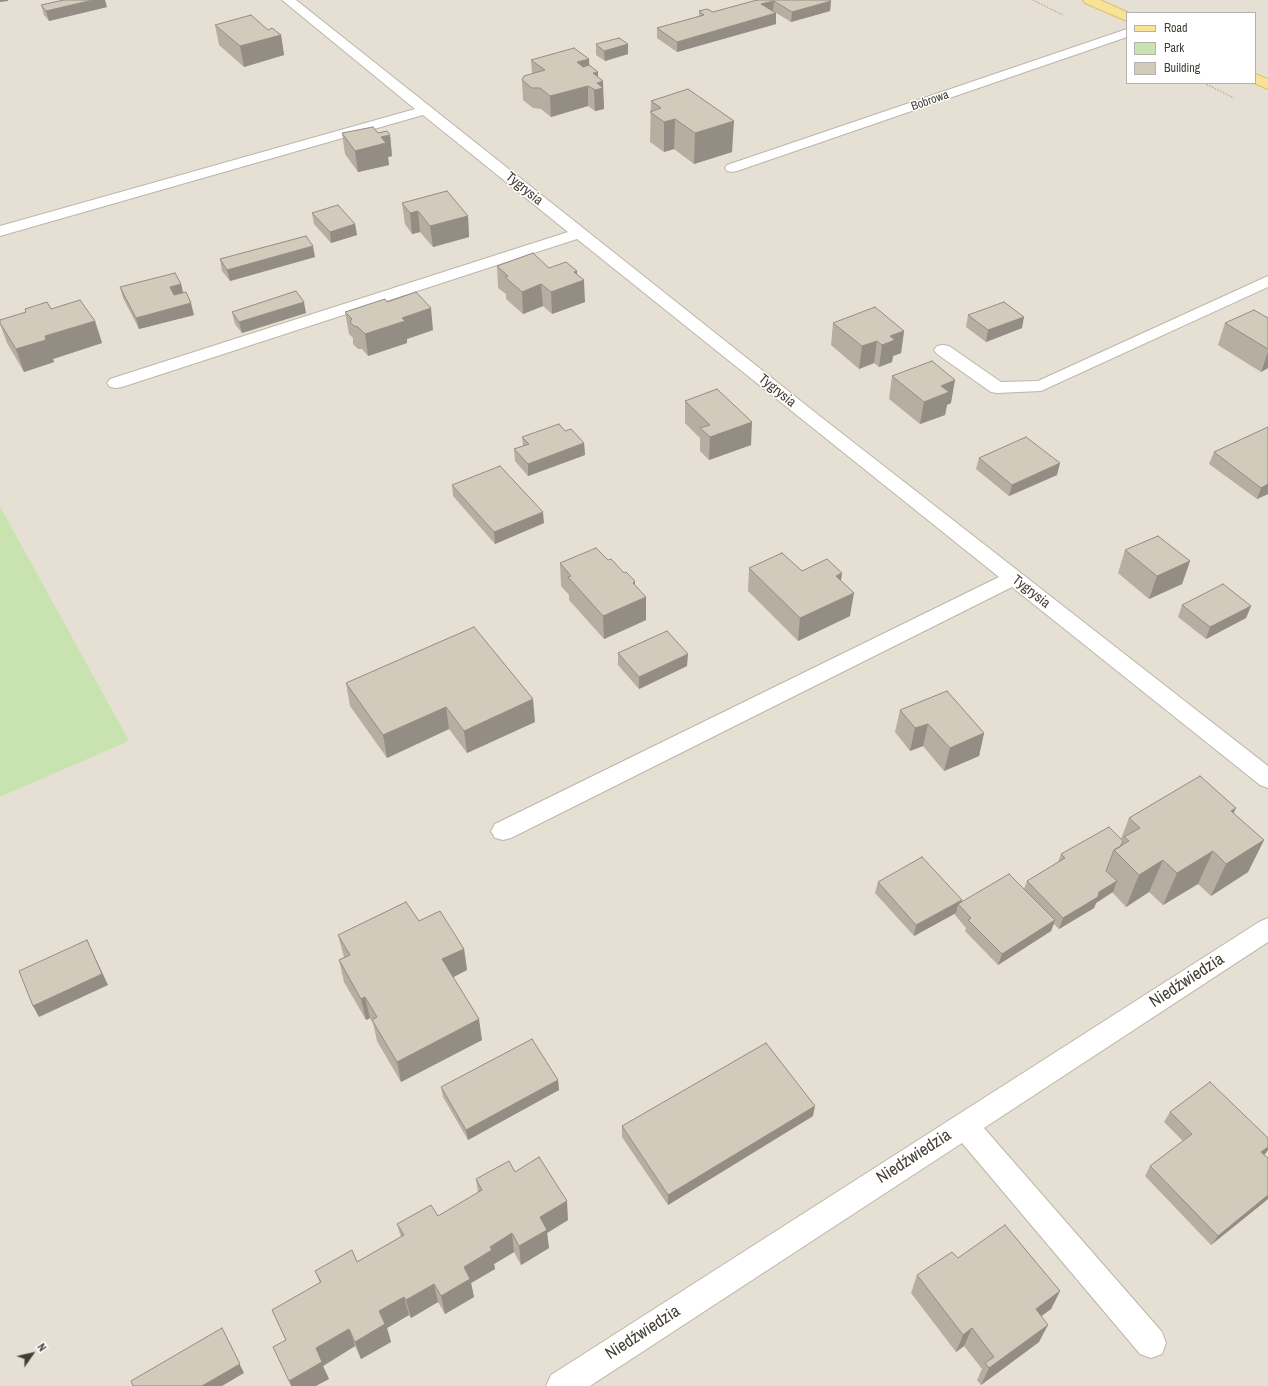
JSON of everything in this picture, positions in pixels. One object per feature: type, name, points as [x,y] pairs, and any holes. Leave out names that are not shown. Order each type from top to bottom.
[{"type":"main road","points":[[1090,0],[1126,18]]},
{"type":"main road","points":[[1256,79],[1268,85]]},
{"type":"street","name":"Tygrysia","points":[[288,0],[580,234],[1268,779]]},
{"type":"street","name":"Bobrowa","points":[[732,168],[1126,33]]},
{"type":"street","points":[[0,231],[426,110]]},
{"type":"street","points":[[116,383],[580,234]]},
{"type":"street","points":[[942,350],[997,388],[1041,386],[1268,281]]},
{"type":"street","points":[[503,831],[1014,578]]},
{"type":"street","name":"Niedźwiedzia","points":[[562,1386],[964,1124],[1268,929]]},
{"type":"street","points":[[964,1124],[1151,1343]]},
{"type":"shaded area","points":[[0,0],[1268,0],[1268,1386],[0,1386],[0,797],[128,741],[0,506]]},
{"type":"green space","points":[[0,506],[129,741],[0,797]]},
{"type":"building","points":[[64,0],[93,0],[46,11],[41,5]]},
{"type":"building","points":[[757,0],[831,1],[792,12],[774,1],[761,4],[776,13],[677,42],[657,28],[704,15],[699,11],[707,9],[713,12]]},
{"type":"building","points":[[251,15],[268,30],[272,28],[281,35],[240,46],[215,25]]},
{"type":"building","points":[[619,38],[628,44],[604,51],[596,44]]},
{"type":"building","points":[[574,48],[589,59],[577,62],[583,67],[589,65],[598,72],[593,73],[603,81],[597,83],[603,88],[595,90],[588,86],[550,96],[540,88],[532,88],[522,80],[524,76],[545,70],[531,60]]},
{"type":"building","points":[[688,89],[734,121],[695,133],[675,119],[664,122],[650,112],[661,108],[651,101]]},
{"type":"building","points":[[373,127],[378,133],[387,131],[390,135],[381,137],[386,143],[355,151],[342,133]]},
{"type":"building","points":[[447,191],[468,216],[430,226],[418,211],[410,213],[402,203]]},
{"type":"building","points":[[338,205],[355,224],[330,232],[312,213]]},
{"type":"building","points":[[306,236],[313,246],[227,270],[220,259]]},
{"type":"building","points":[[533,253],[549,268],[566,262],[577,271],[574,272],[584,280],[551,292],[541,284],[522,292],[505,277],[508,276],[497,266]]},
{"type":"building","points":[[175,273],[181,284],[170,287],[174,295],[186,292],[191,303],[136,318],[120,287]]},
{"type":"building","points":[[296,291],[304,302],[239,322],[232,312]]},
{"type":"building","points":[[416,292],[431,308],[402,318],[405,321],[365,334],[350,322],[352,319],[345,312],[385,299],[387,302]]},
{"type":"building","points":[[80,300],[95,321],[45,336],[46,340],[16,349],[0,323],[0,320],[26,312],[25,309],[47,302],[51,309]]},
{"type":"building","points":[[1004,302],[1024,317],[988,330],[968,315]]},
{"type":"building","points":[[875,307],[904,331],[890,336],[895,340],[882,345],[877,341],[862,346],[833,323]]},
{"type":"building","points":[[1254,310],[1268,318],[1268,349],[1225,323]]},
{"type":"building","points":[[932,361],[955,380],[941,386],[949,392],[924,402],[892,376]]},
{"type":"building","points":[[717,389],[752,422],[710,437],[700,428],[710,425],[685,401]]},
{"type":"building","points":[[559,424],[565,431],[571,429],[584,443],[528,464],[514,449],[529,444],[522,437]]},
{"type":"building","points":[[1268,427],[1268,484],[1261,488],[1214,452]]},
{"type":"building","points":[[1026,437],[1060,463],[1012,485],[979,458]]},
{"type":"building","points":[[500,466],[543,512],[494,532],[452,485]]},
{"type":"building","points":[[1158,536],[1190,561],[1157,576],[1125,550]]},
{"type":"building","points":[[596,548],[608,560],[611,559],[624,573],[626,572],[635,581],[633,583],[646,597],[603,616],[568,577],[571,576],[560,563]]},
{"type":"building","points":[[782,553],[802,571],[827,559],[842,573],[836,576],[854,593],[800,618],[749,568]]},
{"type":"building","points":[[1223,584],[1251,606],[1210,627],[1182,605]]},
{"type":"building","points":[[474,627],[533,699],[464,731],[446,707],[383,735],[346,683]]},
{"type":"building","points":[[667,631],[688,654],[639,677],[618,653]]},
{"type":"building","points":[[947,691],[984,733],[950,748],[928,724],[915,728],[900,710]]},
{"type":"building","points":[[1200,776],[1236,808],[1231,811],[1264,840],[1226,864],[1213,851],[1177,873],[1163,860],[1139,875],[1114,850],[1129,841],[1124,837],[1140,828],[1129,818]]},
{"type":"building","points":[[1109,827],[1123,841],[1120,847],[1114,850],[1106,871],[1117,881],[1099,892],[1098,897],[1063,918],[1027,881],[1065,858],[1061,854]]},
{"type":"building","points":[[922,857],[962,900],[916,925],[878,882]]},
{"type":"building","points":[[1009,874],[1055,920],[1002,954],[968,920],[971,918],[958,904]]},
{"type":"building","points":[[406,902],[419,921],[440,911],[464,949],[442,959],[479,1019],[397,1062],[372,1020],[377,1017],[365,997],[361,999],[339,960],[350,955],[338,935]]},
{"type":"building","points":[[87,940],[102,974],[33,1006],[19,971]]},
{"type":"building","points":[[532,1039],[558,1080],[466,1130],[441,1087]]},
{"type":"building","points":[[766,1043],[815,1106],[668,1195],[622,1126]]},
{"type":"building","points":[[1210,1082],[1268,1138],[1268,1147],[1261,1152],[1268,1158],[1268,1195],[1218,1236],[1150,1166],[1192,1134],[1170,1112]]},
{"type":"building","points":[[539,1157],[567,1201],[540,1217],[547,1230],[519,1246],[512,1233],[490,1247],[492,1250],[464,1267],[470,1279],[441,1296],[434,1284],[406,1300],[404,1297],[379,1311],[385,1324],[355,1342],[349,1329],[316,1348],[322,1362],[289,1381],[273,1347],[286,1340],[272,1310],[321,1282],[315,1271],[352,1250],[357,1262],[404,1235],[397,1224],[431,1205],[438,1216],[482,1190],[476,1179],[509,1161],[515,1172]]},
{"type":"building","points":[[1005,1225],[1060,1291],[1036,1309],[1048,1325],[989,1368],[985,1363],[994,1357],[972,1328],[963,1335],[917,1275],[952,1252],[958,1258]]},
{"type":"building","points":[[222,1328],[240,1364],[202,1386],[133,1386],[131,1381]]}]
